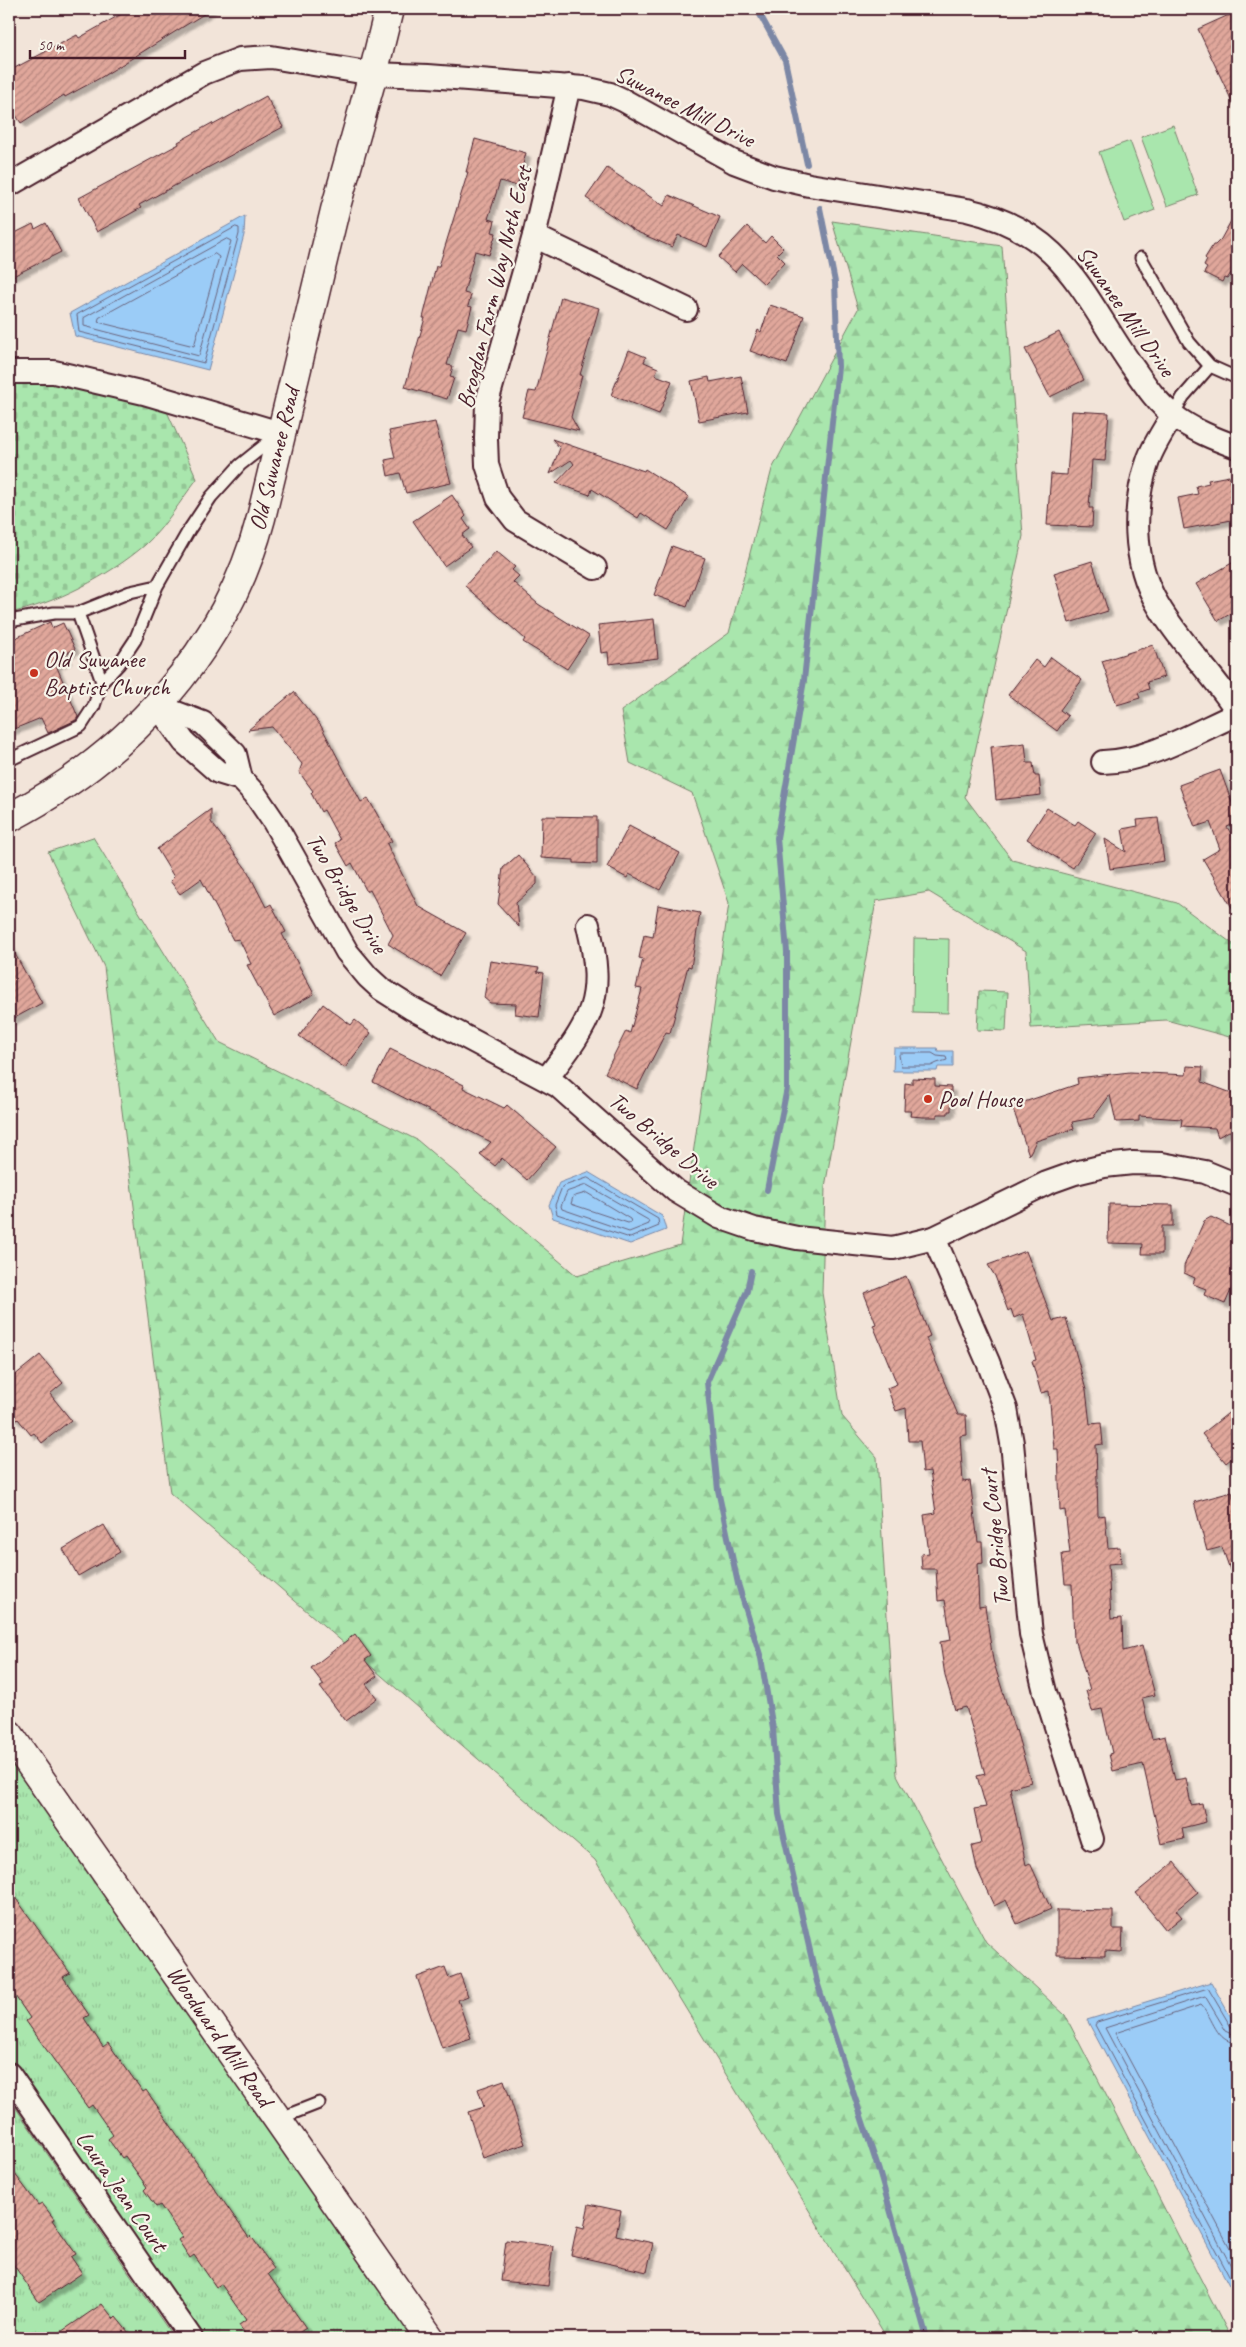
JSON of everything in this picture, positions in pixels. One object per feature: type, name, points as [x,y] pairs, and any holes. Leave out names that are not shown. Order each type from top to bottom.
[{"type":"street","name":"Old Suwanee Road","points":[[9,818],[75,779],[120,742],[158,706],[192,664],[225,611],[239,582],[253,547],[335,210],[389,9]]},
{"type":"street","name":"Suwanee Mill Drive","points":[[9,185],[228,62],[250,57],[271,57],[373,74],[569,86],[597,90],[624,100],[734,162],[774,177],[809,185],[967,210],[985,214],[1018,228],[1048,249],[1075,276],[1137,374],[1161,404],[1173,415],[1203,434],[1237,447]]},
{"type":"street","name":"Brogdan Farm Way Noth East","points":[[569,86],[534,236],[487,402],[487,465],[498,498],[514,520],[595,568]]},
{"type":"street","points":[[534,236],[686,309]]},
{"type":"street","points":[[9,372],[54,372],[144,394],[280,433]]},
{"type":"street","points":[[1103,762],[1118,762],[1144,756],[1237,713],[1214,677],[1170,624],[1157,604],[1142,566],[1138,526],[1141,490],[1150,457],[1173,415]]},
{"type":"street","name":"Two Bridge Drive","points":[[158,706],[184,742],[218,772],[241,779],[270,815],[347,952],[381,989],[411,1008],[547,1078],[570,1096],[676,1191],[719,1217],[772,1233],[876,1248],[900,1247],[934,1238],[1047,1183],[1075,1173],[1104,1166],[1133,1163],[1162,1164],[1205,1172],[1237,1185]]},
{"type":"street","points":[[547,1078],[574,1042],[593,1005],[596,974],[588,925]]},
{"type":"street","name":"Two Bridge Court","points":[[934,1238],[988,1362],[1006,1409],[1012,1443],[1033,1642],[1045,1692],[1092,1839]]},
{"type":"street","name":"Woodward Mill Road","points":[[9,1734],[430,2338]]},
{"type":"street","name":"Laura Jean Court","points":[[9,2074],[191,2338]]},
{"type":"lane","points":[[1141,258],[1189,342],[1210,366],[1237,378]]},
{"type":"lane","points":[[1173,415],[1183,397],[1210,366]]},
{"type":"lane","points":[[9,760],[81,726],[94,706],[102,682],[119,664],[135,640],[157,586],[189,530],[211,497],[240,465],[280,433]]},
{"type":"lane","points":[[9,621],[49,613],[78,613],[130,592],[157,586]]},
{"type":"lane","points":[[78,613],[102,682]]},
{"type":"lane","points":[[278,2119],[319,2103]]},
{"type":"green space","points":[[1173,125],[1198,195],[1167,206],[1141,137]]},
{"type":"green space","points":[[1130,141],[1155,210],[1124,222],[1099,152]]},
{"type":"green space","points":[[832,221],[1002,246],[1023,536],[965,797],[1012,860],[1177,903],[1237,947],[1237,1039],[1166,1020],[1031,1028],[1026,951],[929,892],[876,901],[825,1187],[822,1293],[842,1416],[877,1457],[897,1775],[986,1942],[1065,2015],[1231,2338],[887,2338],[595,1860],[170,1493],[104,967],[48,852],[93,837],[219,1042],[417,1140],[577,1276],[680,1245],[729,903],[692,793],[630,763],[621,711],[729,633],[772,469],[858,309]]},
{"type":"green space","points":[[44,376],[165,407],[197,479],[159,530],[131,556],[98,578],[63,596],[27,609],[9,613],[9,377]]},
{"type":"green space","points":[[914,938],[949,939],[948,1013],[913,1012]]},
{"type":"green space","points":[[979,991],[1008,992],[1006,1031],[977,1030]]},
{"type":"green space","points":[[9,1750],[417,2338],[203,2338],[9,2057]]},
{"type":"green space","points":[[9,2098],[174,2338],[9,2338]]},
{"type":"water","points":[[245,216],[244,235],[208,370],[75,336],[70,313]]},
{"type":"water","points":[[894,1048],[937,1048],[938,1051],[953,1051],[953,1067],[938,1067],[937,1071],[893,1071]]},
{"type":"water","points":[[588,1172],[662,1216],[666,1230],[630,1244],[553,1218],[549,1205],[559,1183]]},
{"type":"water","points":[[1211,1982],[1237,2028],[1237,2300],[1087,2020]]},
{"type":"building","points":[[130,9],[212,9],[100,78],[65,97],[64,95],[21,123],[9,105],[9,71],[77,35],[79,38]]},
{"type":"building","points":[[1231,14],[1237,27],[1237,112],[1198,29]]},
{"type":"building","points":[[266,96],[283,127],[139,205],[141,208],[97,232],[79,198],[179,144],[178,142],[212,123],[213,125]]},
{"type":"building","points":[[475,139],[526,153],[517,186],[500,181],[488,219],[495,221],[492,232],[496,233],[489,255],[475,251],[464,293],[471,295],[468,306],[472,307],[466,329],[458,327],[447,365],[453,366],[450,377],[454,378],[447,399],[405,387],[425,318],[423,318],[436,266],[439,266],[468,172],[466,172]]},
{"type":"building","points":[[607,168],[664,206],[669,195],[720,217],[707,247],[678,235],[672,247],[635,231],[586,198]]},
{"type":"building","points":[[1237,210],[1237,265],[1233,273],[1227,279],[1224,278],[1222,282],[1204,273],[1207,268],[1204,266],[1207,260],[1205,258],[1213,245],[1221,239]]},
{"type":"building","points":[[46,223],[61,252],[9,278],[9,236],[33,224],[35,229]]},
{"type":"building","points":[[747,226],[765,243],[771,236],[783,248],[777,254],[785,262],[764,284],[742,264],[735,272],[718,257]]},
{"type":"building","points":[[561,297],[599,308],[580,375],[582,375],[571,417],[579,431],[522,417],[529,391],[536,392]]},
{"type":"building","points":[[770,305],[804,316],[787,364],[750,351],[758,330],[761,332]]},
{"type":"building","points":[[1059,332],[1084,380],[1050,397],[1025,349]]},
{"type":"building","points":[[629,350],[646,357],[644,362],[658,368],[655,375],[672,381],[659,414],[611,395]]},
{"type":"building","points":[[741,376],[748,412],[699,421],[691,381],[709,377],[710,382]]},
{"type":"building","points":[[1072,411],[1109,413],[1105,461],[1092,460],[1089,508],[1093,508],[1092,527],[1047,525],[1051,474],[1067,475]]},
{"type":"building","points":[[435,422],[451,483],[406,493],[400,473],[388,476],[385,460],[395,458],[389,431]]},
{"type":"building","points":[[552,439],[644,471],[645,469],[689,497],[668,530],[641,513],[638,518],[592,489],[590,495],[556,483],[574,464],[571,460],[550,474],[560,448]]},
{"type":"building","points":[[1229,476],[1237,519],[1184,529],[1178,498],[1198,494],[1196,486],[1209,483],[1208,480]]},
{"type":"building","points":[[452,495],[466,516],[463,519],[470,529],[462,535],[471,547],[444,566],[413,521]]},
{"type":"building","points":[[672,546],[705,558],[687,607],[654,595]]},
{"type":"building","points":[[496,551],[515,567],[512,570],[519,576],[513,582],[538,604],[589,636],[567,669],[523,642],[525,639],[465,586]]},
{"type":"building","points":[[1237,560],[1237,610],[1218,621],[1196,584]]},
{"type":"building","points":[[1092,561],[1108,611],[1069,623],[1054,573]]},
{"type":"building","points":[[654,619],[658,658],[609,664],[608,652],[601,653],[598,625]]},
{"type":"building","name":"Old Suwanee Baptist Church","points":[[50,622],[52,628],[63,623],[75,649],[65,654],[67,659],[56,665],[78,717],[76,720],[48,733],[41,718],[9,731],[9,641]]},
{"type":"building","points":[[1153,645],[1164,677],[1147,682],[1149,689],[1138,693],[1140,698],[1117,705],[1102,661]]},
{"type":"building","points":[[1051,657],[1082,680],[1060,710],[1068,716],[1057,731],[1008,695],[1035,660],[1044,667]]},
{"type":"building","points":[[294,692],[321,726],[361,802],[368,798],[392,841],[387,844],[418,906],[466,933],[440,976],[388,944],[393,935],[370,890],[367,892],[352,863],[348,866],[335,843],[340,840],[324,810],[321,812],[311,793],[313,791],[299,772],[302,764],[272,727],[248,730]]},
{"type":"building","points":[[1025,743],[1027,763],[1033,763],[1035,776],[1039,776],[1041,795],[996,800],[991,747]]},
{"type":"building","points":[[1220,770],[1237,816],[1237,823],[1227,827],[1235,840],[1237,838],[1237,916],[1203,859],[1220,849],[1210,822],[1195,827],[1179,785]]},
{"type":"building","points":[[1047,808],[1075,825],[1078,821],[1096,833],[1073,868],[1027,839]]},
{"type":"building","points":[[211,809],[211,822],[247,870],[266,907],[271,904],[286,932],[282,934],[314,994],[274,1016],[247,965],[251,964],[239,939],[233,940],[201,879],[180,894],[170,881],[174,877],[157,849]]},
{"type":"building","points":[[542,816],[597,817],[597,864],[574,863],[574,860],[541,858]]},
{"type":"building","points":[[1158,818],[1164,861],[1110,869],[1105,839],[1126,852],[1122,829],[1138,826],[1137,820]]},
{"type":"building","points":[[629,826],[680,853],[660,890],[629,874],[627,878],[607,867]]},
{"type":"building","points":[[518,855],[537,877],[537,884],[516,903],[519,927],[498,904],[503,868]]},
{"type":"building","points":[[658,905],[700,913],[691,967],[688,966],[670,1033],[666,1032],[637,1089],[605,1073],[626,1031],[630,1033],[642,989],[636,988],[643,959],[639,958],[644,935],[653,937]]},
{"type":"building","points":[[9,943],[42,1003],[9,1021]]},
{"type":"building","points":[[490,961],[539,968],[537,972],[544,973],[539,1017],[515,1014],[516,1004],[490,1003],[484,998]]},
{"type":"building","points":[[323,1004],[351,1025],[355,1020],[371,1033],[345,1068],[299,1036]]},
{"type":"building","points":[[390,1049],[464,1085],[463,1088],[504,1108],[507,1105],[556,1147],[527,1180],[502,1158],[495,1166],[480,1154],[491,1142],[373,1082]]},
{"type":"building","points":[[1187,1066],[1203,1067],[1202,1082],[1237,1095],[1237,1133],[1229,1131],[1218,1137],[1215,1128],[1181,1126],[1182,1119],[1139,1116],[1139,1121],[1116,1122],[1110,1095],[1093,1118],[1072,1122],[1074,1129],[1036,1141],[1029,1155],[1012,1106],[1078,1084],[1077,1078],[1130,1072],[1186,1075]]},
{"type":"building","name":"Pool House","points":[[912,1078],[935,1079],[935,1086],[951,1087],[951,1111],[948,1111],[948,1114],[937,1114],[937,1117],[923,1117],[910,1116],[911,1111],[904,1111],[905,1083],[912,1084]]},
{"type":"building","points":[[1109,1204],[1173,1205],[1173,1226],[1162,1226],[1162,1254],[1142,1254],[1143,1244],[1108,1243]]},
{"type":"building","points":[[1211,1217],[1237,1229],[1237,1276],[1225,1304],[1204,1295],[1206,1289],[1193,1284],[1195,1278],[1184,1273],[1184,1266],[1204,1221]]},
{"type":"building","points":[[1026,1251],[1053,1321],[1066,1318],[1086,1390],[1090,1424],[1101,1423],[1103,1444],[1096,1445],[1098,1516],[1105,1515],[1108,1548],[1120,1547],[1121,1563],[1108,1564],[1111,1619],[1122,1618],[1123,1651],[1142,1646],[1155,1695],[1142,1698],[1152,1739],[1165,1736],[1175,1780],[1186,1778],[1191,1805],[1202,1803],[1206,1822],[1182,1828],[1184,1839],[1161,1844],[1143,1764],[1113,1771],[1109,1754],[1112,1753],[1102,1709],[1092,1711],[1086,1691],[1090,1690],[1076,1642],[1074,1642],[1072,1584],[1065,1584],[1062,1554],[1070,1553],[1065,1510],[1060,1511],[1058,1449],[1054,1449],[1049,1391],[1041,1393],[1032,1361],[1036,1360],[1023,1314],[1014,1318],[1011,1309],[1008,1311],[995,1276],[988,1265]]},
{"type":"building","points":[[906,1276],[930,1336],[926,1338],[958,1415],[966,1415],[967,1435],[960,1436],[963,1482],[970,1481],[978,1542],[982,1542],[983,1563],[977,1564],[979,1607],[985,1606],[993,1660],[1031,1782],[1010,1788],[1026,1865],[1030,1863],[1051,1909],[1017,1924],[1006,1900],[994,1906],[977,1869],[972,1846],[981,1844],[974,1809],[986,1807],[977,1776],[985,1774],[966,1707],[955,1710],[945,1676],[940,1642],[951,1640],[945,1600],[938,1601],[936,1569],[922,1569],[921,1554],[929,1553],[924,1515],[936,1513],[930,1471],[923,1472],[920,1441],[908,1441],[906,1408],[896,1411],[887,1388],[897,1384],[873,1325],[876,1324],[864,1293]]},
{"type":"building","points":[[40,1355],[63,1383],[50,1394],[71,1420],[42,1443],[34,1433],[31,1435],[18,1419],[16,1421],[9,1412],[9,1380]]},
{"type":"building","points":[[1237,1406],[1237,1454],[1226,1463],[1202,1434]]},
{"type":"building","points":[[1232,1492],[1237,1512],[1237,1584],[1235,1584],[1222,1547],[1207,1551],[1194,1502]]},
{"type":"building","points":[[104,1525],[120,1552],[78,1576],[63,1549]]},
{"type":"building","points":[[355,1634],[371,1656],[365,1660],[377,1676],[366,1684],[377,1698],[346,1721],[320,1687],[324,1685],[311,1668]]},
{"type":"building","points":[[1174,1862],[1198,1892],[1176,1910],[1182,1917],[1166,1930],[1136,1893]]},
{"type":"building","points":[[9,1889],[70,1973],[63,1977],[89,2015],[84,2018],[103,2047],[108,2043],[143,2092],[146,2090],[249,2238],[251,2236],[274,2269],[268,2274],[306,2328],[291,2338],[248,2338],[239,2325],[246,2320],[221,2284],[216,2287],[194,2255],[190,2258],[178,2240],[182,2237],[160,2205],[156,2207],[144,2190],[147,2187],[125,2156],[122,2158],[108,2139],[113,2135],[92,2105],[88,2108],[26,2021],[30,2018],[9,1987]]},
{"type":"building","points":[[1057,1910],[1113,1911],[1113,1929],[1123,1929],[1122,1952],[1105,1951],[1105,1956],[1057,1955]]},
{"type":"building","points":[[445,1967],[449,1978],[460,1974],[468,1996],[458,2000],[471,2038],[442,2048],[417,1977]]},
{"type":"building","points":[[504,2080],[525,2144],[483,2158],[468,2112],[484,2107],[478,2089]]},
{"type":"building","points":[[9,2166],[38,2205],[42,2203],[54,2219],[52,2220],[76,2254],[71,2257],[82,2273],[39,2302],[9,2258]]},
{"type":"building","points":[[589,2204],[621,2211],[616,2235],[653,2243],[647,2272],[571,2255],[577,2226],[584,2228]]},
{"type":"building","points":[[506,2240],[553,2246],[548,2286],[501,2281]]},
{"type":"building","points":[[102,2304],[114,2319],[116,2317],[133,2338],[52,2338]]},
{"type":"waterway","points":[[757,9],[785,60],[807,164]]},
{"type":"waterway","points":[[767,1190],[787,1088],[787,952],[777,838],[804,680],[838,367],[835,282],[820,208]]},
{"type":"waterway","points":[[751,1271],[747,1291],[707,1382],[718,1490],[738,1584],[761,1658],[773,1729],[779,1814],[817,1982],[879,2171],[927,2338]]},
{"type":"place","name":"Old Suwanee Baptist Church","points":[[34,673]]},
{"type":"place","name":"Pool House","points":[[928,1099]]}]
